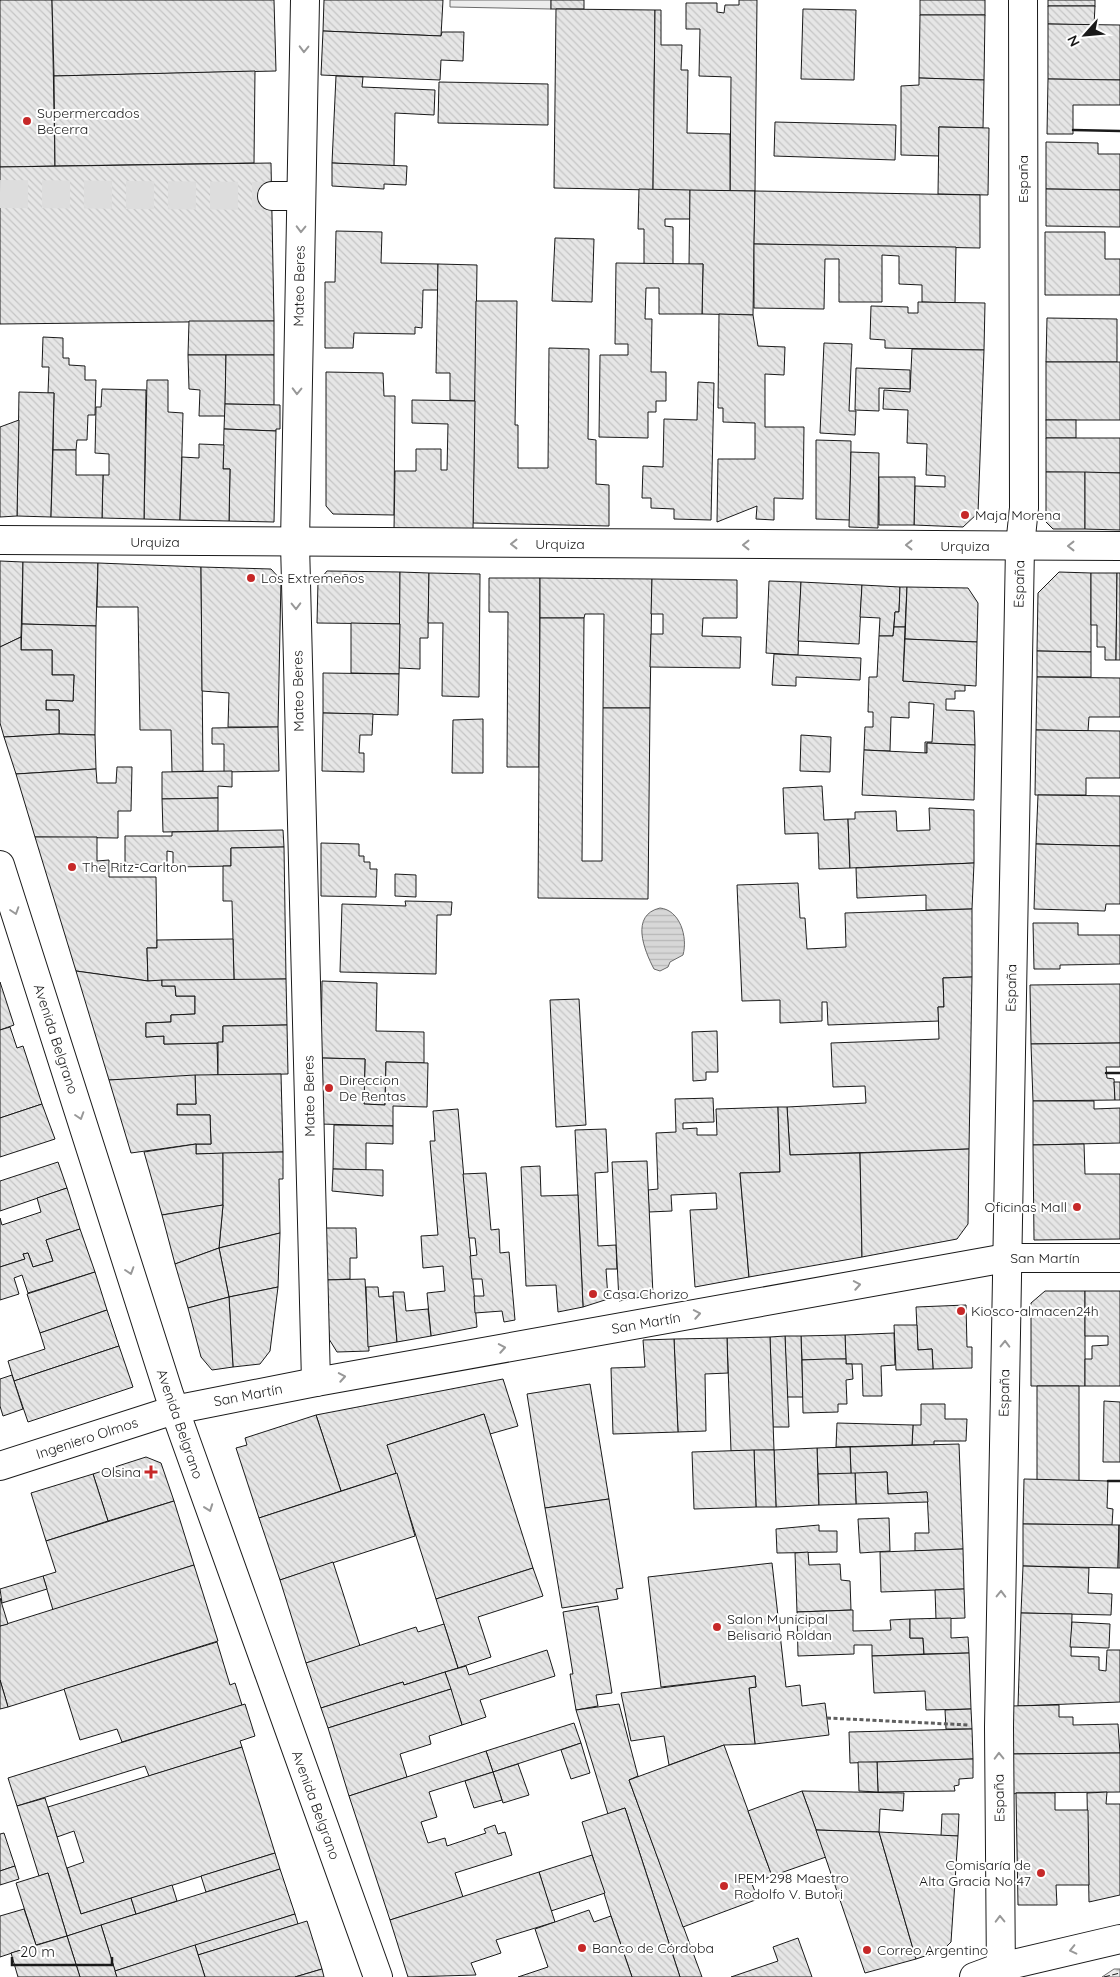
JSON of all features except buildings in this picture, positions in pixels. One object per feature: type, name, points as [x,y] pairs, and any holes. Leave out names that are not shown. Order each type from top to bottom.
[{"type":"street","name":"Mateo Beres","points":[[305,0],[295,543],[316,1382]]},
{"type":"street","name":"España","points":[[998,1974],[998,1726],[1006,1258],[1020,546],[1024,508],[1023,0]]},
{"type":"street","points":[[272,196],[301,196]]},
{"type":"street","name":"Urquiza","points":[[0,540],[1120,546]]},
{"type":"street","name":"Avenida Belgrano","points":[[0,866],[174,1410],[378,1977]]},
{"type":"street","name":"San Martín","points":[[174,1410],[316,1382],[1006,1258],[1120,1258]]},
{"type":"street","name":"Ingeniero Olmos","points":[[0,1466],[174,1410]]},
{"type":"street","points":[[974,1977],[998,1974],[1120,1939]]},
{"type":"path","points":[[828,1718],[998,1726]]},
{"type":"shaded area","points":[[450,0],[551,0],[551,9],[450,7]]},
{"type":"shaded area","points":[[660,908],[667,910],[677,919],[683,933],[684,948],[683,955],[670,962],[668,967],[660,971],[654,969],[646,952],[642,925],[645,918],[651,912]]},
{"type":"green space","points":[[1114,1969],[1120,1969],[1120,1977],[1102,1977]]},
{"type":"tunnel","points":[[0,194],[272,196]]},
{"type":"fence","points":[[1104,1977],[1120,1973]]},
{"type":"wall","points":[[1073,130],[1120,131]]},
{"type":"wall","points":[[1106,1073],[1120,1073]]},
{"type":"wall","points":[[1108,1481],[1120,1481]]},
{"type":"place","name":"Supermercados Becerra","points":[[27,121]]},
{"type":"place","name":"Maja Morena","points":[[965,515]]},
{"type":"place","name":"Los Extremeños","points":[[251,578]]},
{"type":"place","name":"The Ritz-Carlton","points":[[72,867]]},
{"type":"place","name":"Direccion De Rentas","points":[[329,1088]]},
{"type":"place","name":"Oficinas Mall","points":[[1077,1207]]},
{"type":"place","name":"Casa Chorizo","points":[[593,1294]]},
{"type":"place","name":"Kiosco-almacen24h","points":[[961,1311]]},
{"type":"place","name":"Olsina","points":[[151,1472]]},
{"type":"place","name":"Salon Municipal Belisario Roldan","points":[[717,1627]]},
{"type":"place","name":"Comisaría de Alta Gracia No 47","points":[[1041,1873]]},
{"type":"place","name":"IPEM 298 Maestro Rodolfo V. Butori","points":[[724,1886]]},
{"type":"place","name":"Banco de Córdoba","points":[[582,1948]]},
{"type":"place","name":"Correo Argentino","points":[[867,1950]]}]
